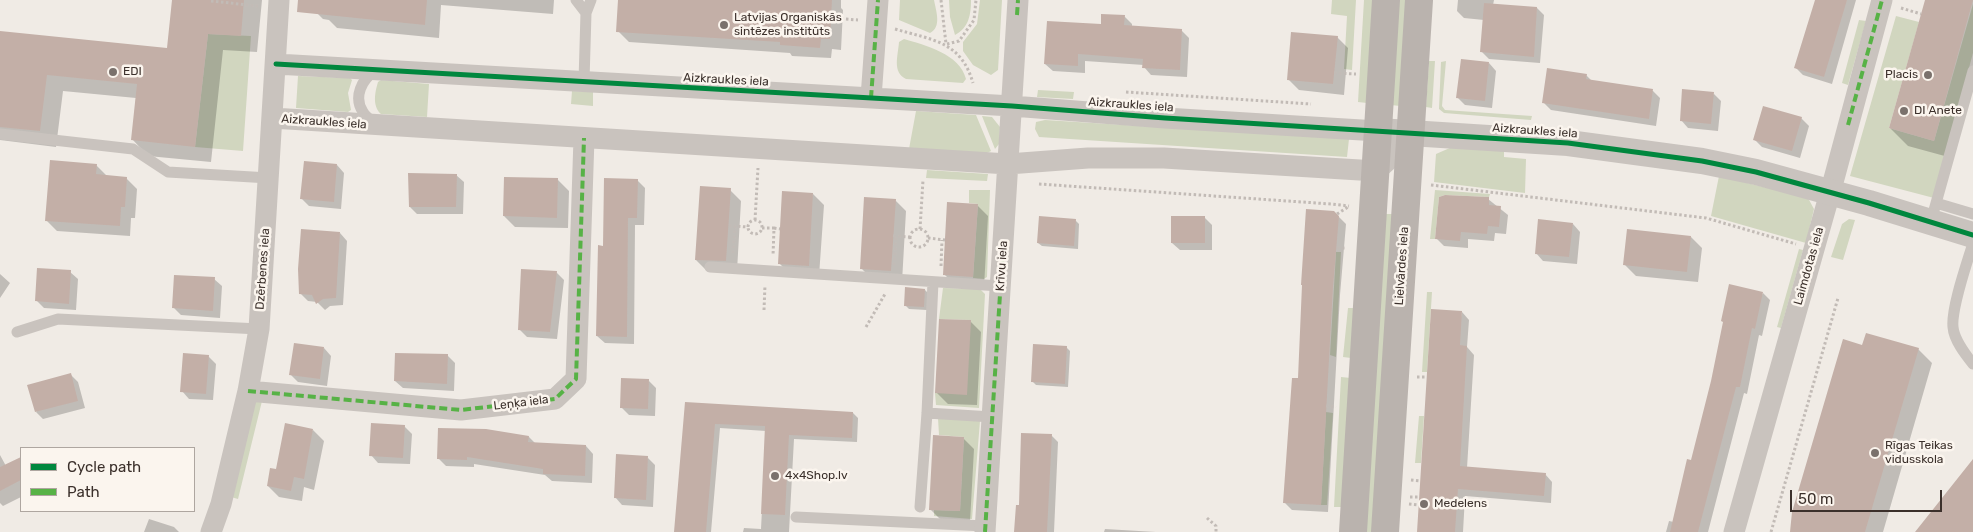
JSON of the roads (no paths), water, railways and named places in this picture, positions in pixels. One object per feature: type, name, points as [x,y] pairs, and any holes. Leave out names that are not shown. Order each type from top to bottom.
[{"type":"main road","points":[[1353,532],[1386,0]]},
{"type":"main road","name":"Lielvārdes iela","points":[[1385,532],[1419,0]]},
{"type":"street","points":[[871,98],[878,0]]},
{"type":"street","name":"Krīvu iela","points":[[985,529],[1018,0]]},
{"type":"street","name":"Laimdotas iela","points":[[1734,532],[1882,0]]},
{"type":"street","name":"Dzērbenes iela","points":[[211,532],[221,504],[248,391],[259,329],[276,64],[271,3]]},
{"type":"street","name":"Aizkraukles iela","points":[[276,64],[1012,106],[1165,118],[1568,143],[1631,150],[1740,169],[1830,192],[1934,212],[1973,235]]},
{"type":"street","name":"Aizkraukles iela","points":[[272,118],[924,160],[1008,164],[1088,158],[1164,158],[1376,171]]},
{"type":"street","points":[[1376,171],[1395,154],[1410,133]]},
{"type":"street","name":"Leņķa iela","points":[[248,391],[461,410],[555,399],[576,379],[584,138]]},
{"type":"lane","points":[[576,0],[586,13]]},
{"type":"lane","points":[[584,81],[586,13],[591,0]]},
{"type":"lane","name":"Aizkraukles iela","points":[[376,126],[362,111],[359,100],[360,89],[366,76],[377,70]]},
{"type":"lane","points":[[1973,71],[1934,212],[1973,214]]},
{"type":"lane","points":[[0,134],[132,149],[168,172],[268,178]]},
{"type":"lane","points":[[1973,243],[1957,303],[1953,327],[1963,352],[1973,364]]},
{"type":"lane","points":[[710,267],[1000,286]]},
{"type":"lane","points":[[920,507],[936,282]]},
{"type":"lane","points":[[18,332],[58,319],[259,329]]},
{"type":"lane","points":[[927,413],[992,417]]},
{"type":"lane","points":[[796,516],[985,529]]},
{"type":"place","name":"Latvijas Organiskās sintēzes institūts","points":[[724,25]]},
{"type":"place","name":"EDI","points":[[113,72]]},
{"type":"place","name":"Placis","points":[[1928,75]]},
{"type":"place","name":"DI Anete","points":[[1904,111]]},
{"type":"place","name":"Rīgas Teikas vidusskola","points":[[1875,453]]},
{"type":"place","name":"4x4Shop.lv","points":[[775,476]]},
{"type":"place","name":"Medelens","points":[[1424,504]]}]
